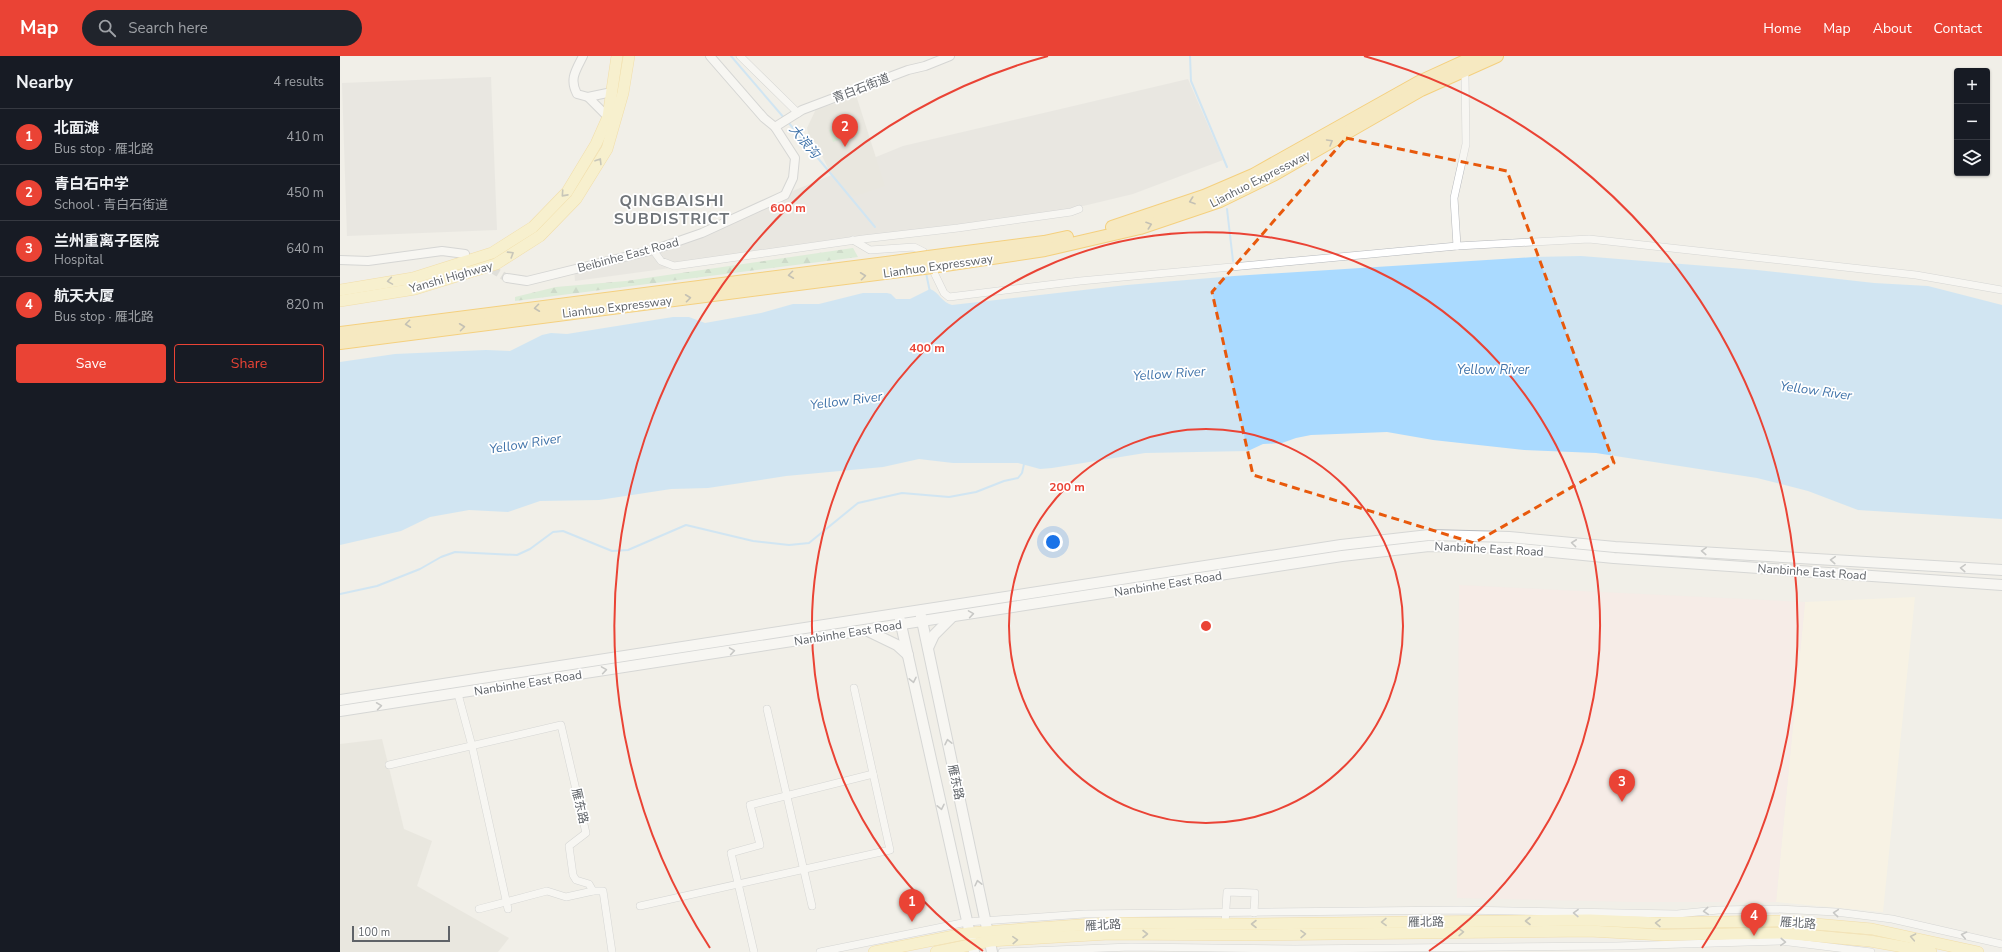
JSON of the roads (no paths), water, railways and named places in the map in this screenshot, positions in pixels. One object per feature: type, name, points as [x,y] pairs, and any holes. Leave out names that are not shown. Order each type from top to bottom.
[{"type":"highway","name":"Lianhuo Expressway","points":[[930,262],[1044,242],[1115,227],[1204,196],[1253,175],[1419,82],[1476,56]]},
{"type":"highway","name":"Lianhuo Expressway","points":[[340,333],[930,262],[1045,250],[1140,228],[1220,201],[1275,174],[1421,90],[1497,56]]},
{"type":"highway","name":"Lianhuo Expressway","points":[[340,342],[897,266]]},
{"type":"main road","name":"Yanshi Highway","points":[[340,290],[412,278],[492,253],[533,227],[567,192],[596,144],[608,117],[617,56]]},
{"type":"main road","name":"Yanshi Highway","points":[[340,301],[415,289],[496,264],[540,236],[576,199],[607,149],[623,94],[629,56]]},
{"type":"main road","name":"Nanbinhe East Road","points":[[340,700],[429,688],[548,668],[899,615],[1340,545],[1429,535],[1508,536],[1614,547],[2002,570]]},
{"type":"main road","name":"Nanbinhe East Road","points":[[340,711],[1198,580],[1342,556],[1429,546],[1512,548],[1614,558],[2002,585]]},
{"type":"main road","points":[[1198,568],[1198,580]]},
{"type":"main road","name":"雁东路","points":[[920,611],[990,936]]},
{"type":"main road","name":"雁东路","points":[[899,615],[971,938]]},
{"type":"main road","points":[[928,648],[934,635],[952,617]]},
{"type":"main road","points":[[866,631],[897,645],[908,655]]},
{"type":"main road","points":[[429,688],[431,698]]},
{"type":"main road","name":"雁北路","points":[[874,952],[971,938],[1108,924],[1225,919],[1582,920],[1658,923],[1781,921],[1872,929],[1978,952]]},
{"type":"main road","name":"雁北路","points":[[990,936],[1589,931],[1663,935],[1782,933],[1870,941],[1931,952]]},
{"type":"main road","name":"雁北路","points":[[936,952],[971,938]]},
{"type":"street","points":[[583,56],[575,74],[573,85],[577,94],[588,97],[612,92]]},
{"type":"street","points":[[710,56],[764,118],[778,125]]},
{"type":"street","points":[[740,56],[796,114]]},
{"type":"street","name":"青白石街道","points":[[778,125],[796,114],[908,70],[925,66],[950,56]]},
{"type":"street","points":[[1457,246],[1454,198],[1466,144],[1465,76]]},
{"type":"street","points":[[588,97],[608,117]]},
{"type":"street","name":"Beibinhe East Road","points":[[507,278],[527,281],[653,250],[702,233],[785,195],[793,178],[795,158],[778,125]]},
{"type":"street","points":[[653,250],[661,262],[674,266],[854,240],[965,227],[1071,212],[1079,209]]},
{"type":"street","points":[[854,240],[870,250],[914,246],[919,248],[924,252],[944,293],[949,297],[1080,281],[1457,246],[1589,239],[1916,275],[2002,290]]},
{"type":"street","points":[[340,260],[368,261],[442,251],[465,254]]},
{"type":"street","points":[[640,906],[890,850],[854,688]]},
{"type":"street","points":[[458,694],[472,746],[507,905]]},
{"type":"street","points":[[767,709],[805,869],[812,906]]},
{"type":"street","name":"雁东路","points":[[472,746],[562,725],[586,833],[569,846],[573,875],[576,880],[589,884],[593,891],[603,891],[612,952]]},
{"type":"street","points":[[389,765],[472,746]]},
{"type":"street","points":[[754,952],[731,853],[760,845],[750,805],[873,774]]},
{"type":"street","points":[[479,909],[507,905],[546,891],[566,897],[593,891]]},
{"type":"street","points":[[1254,913],[1255,893],[1227,892],[1225,919],[1254,913],[1461,910],[1677,914],[1718,910],[1776,909],[1836,912],[1892,919],[2002,944]]},
{"type":"street","points":[[820,952],[990,936]]},
{"type":"street","points":[[1002,952],[1131,947],[1295,949],[1609,946],[1781,941],[1871,952]]},
{"type":"water","name":"Yellow River","points":[[1581,256],[1757,270],[1874,283],[1928,286],[2002,305],[2002,519],[1858,510],[1808,491],[1757,478],[1596,453],[1524,450],[1433,440],[1387,432],[1311,435],[1282,443],[1263,444],[1248,451],[1145,453],[1040,469],[1018,463],[953,463],[919,459],[883,467],[786,476],[708,488],[671,489],[599,500],[540,501],[508,512],[469,510],[430,517],[401,531],[340,545],[340,362],[395,354],[486,350],[510,351],[542,335],[551,333],[567,334],[673,317],[689,317],[705,323],[761,313],[793,304],[819,304],[863,293],[887,293],[891,294],[896,299],[910,299],[930,289],[952,305],[1127,285],[1234,276],[1534,257]]},
{"type":"waterway","name":"大浪沟","points":[[731,56],[785,119]]},
{"type":"waterway","points":[[1190,56],[1191,81],[1227,167]]},
{"type":"waterway","name":"大浪沟","points":[[788,122],[875,227]]},
{"type":"waterway","points":[[1227,209],[1233,261]]},
{"type":"waterway","name":"大浪沟","points":[[926,273],[930,292]]},
{"type":"waterway","points":[[340,594],[377,586],[420,569],[441,557],[455,552],[517,555],[530,549],[553,532],[563,531],[612,551],[628,550],[686,525],[753,541],[789,545],[809,543],[858,503],[902,493],[949,497],[976,492],[1004,481],[1018,478],[1022,473],[1024,464]]},
{"type":"tunnel","points":[[471,257],[507,278]]},
{"type":"place","name":"青白石中学","points":[[845,147]]},
{"type":"place","name":"兰州重离子医院","points":[[1622,802]]},
{"type":"place","name":"北面滩","points":[[912,922]]},
{"type":"place","name":"航天大厦","points":[[1754,936]]},
{"type":"district","name":"QINGBAISHI SUBDISTRICT","points":[[672,209]]}]
